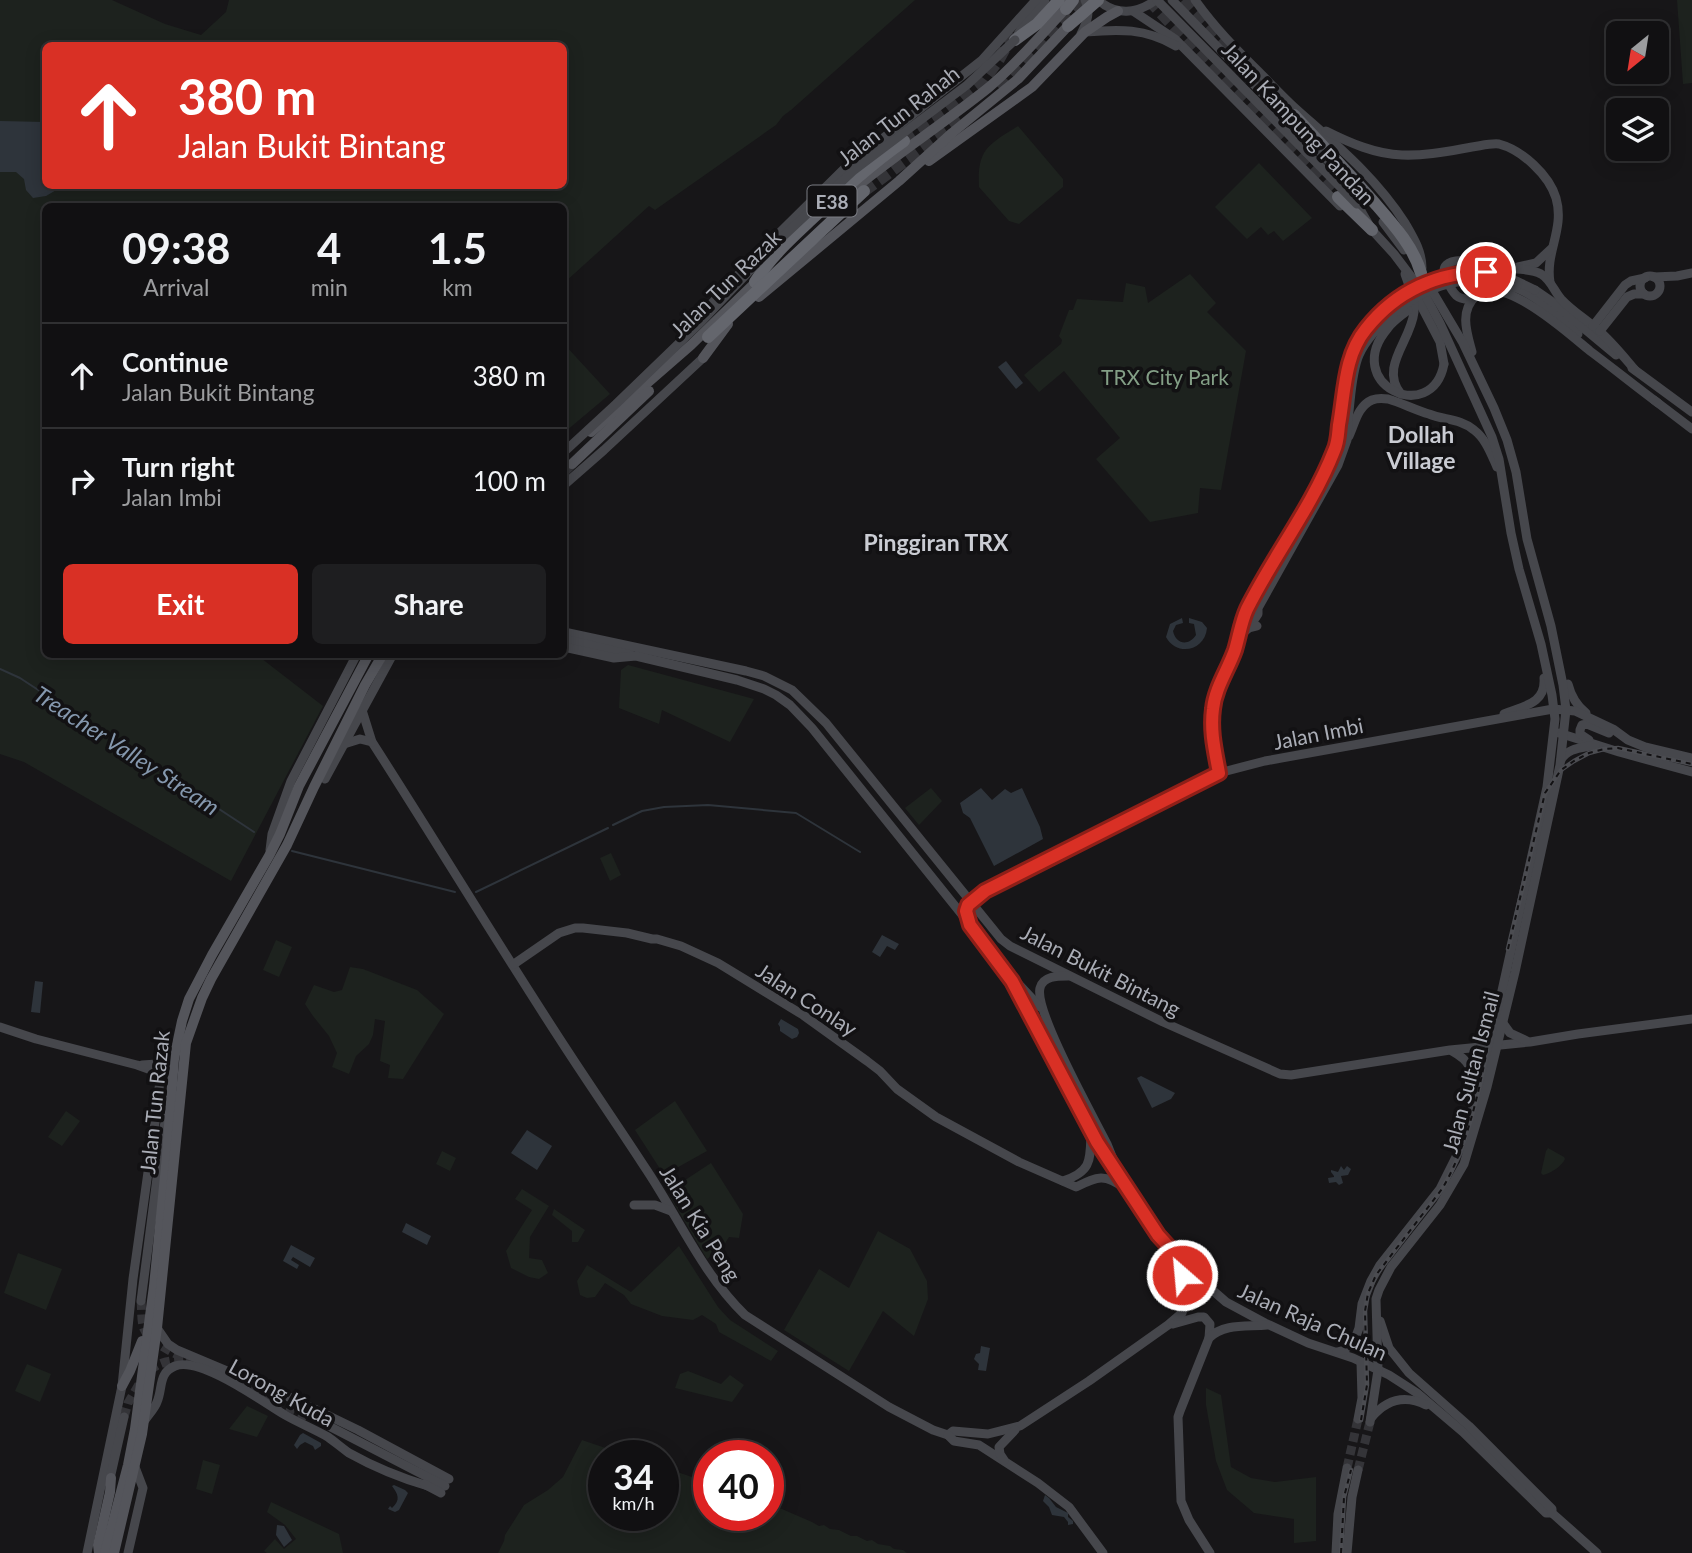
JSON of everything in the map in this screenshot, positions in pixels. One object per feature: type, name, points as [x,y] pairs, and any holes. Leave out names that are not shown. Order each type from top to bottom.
[{"type":"highway","points":[[1015,40],[1052,0]]},
{"type":"highway","points":[[1069,26],[1098,0]]},
{"type":"highway","points":[[1015,40],[1068,2]]},
{"type":"highway","points":[[1294,115],[1393,224],[1417,259],[1423,283]]},
{"type":"highway","name":"E38","points":[[755,282],[765,266],[796,234],[839,194],[904,141]]},
{"type":"highway","name":"E38","points":[[708,337],[864,191]]},
{"type":"highway","points":[[1338,197],[1372,230]]},
{"type":"main road","points":[[567,447],[625,393],[796,215],[844,169],[982,60],[1036,0]]},
{"type":"main road","name":"Jalan Tun Rahah","points":[[567,447],[635,386],[775,244],[853,171],[967,85],[1015,40],[1024,24],[1045,0]]},
{"type":"main road","points":[[1083,35],[1089,12],[1084,0]]},
{"type":"main road","points":[[1098,0],[1118,12]]},
{"type":"main road","points":[[898,181],[979,127],[1032,87],[1083,35],[1107,17],[1118,12],[1142,9],[1157,0]]},
{"type":"main road","name":"Jalan Kampung Pandan","points":[[1157,0],[1357,204],[1372,230],[1394,254],[1424,295],[1440,323],[1492,437],[1519,569],[1541,643],[1553,709]]},
{"type":"main road","name":"Jalan Kampung Pandan","points":[[1172,0],[1343,176],[1388,228],[1463,343],[1507,440],[1516,472],[1527,539],[1551,626],[1566,709]]},
{"type":"main road","name":"Jalan Tun Razak","points":[[568,461],[708,337],[755,282],[834,205],[877,169],[990,86],[1036,40],[1068,2]]},
{"type":"main road","points":[[1197,2],[1216,28],[1293,107],[1374,181],[1414,238],[1422,257],[1423,283],[1409,309],[1389,326],[1380,339],[1374,358],[1380,380],[1389,389],[1401,395],[1414,396],[1430,390],[1437,382],[1444,364],[1440,342],[1405,274],[1394,254]]},
{"type":"main road","points":[[1132,11],[1175,39],[1333,200],[1372,230]]},
{"type":"main road","points":[[1175,39],[1175,31],[1181,22],[1193,15],[1206,15]]},
{"type":"main road","name":"Jalan Tun Razak","points":[[568,461],[635,392],[798,264],[898,181],[1018,79],[1069,26]]},
{"type":"main road","points":[[1083,35],[1115,30],[1144,32],[1163,38],[1192,56]]},
{"type":"main road","points":[[1315,125],[1354,145],[1398,155],[1422,155],[1497,144],[1517,153],[1534,165],[1550,183],[1556,197],[1559,215],[1548,267],[1550,282]]},
{"type":"main road","points":[[1510,268],[1536,263],[1554,245]]},
{"type":"main road","points":[[1473,299],[1458,298],[1453,293],[1443,273],[1449,263],[1486,262],[1543,275],[1562,299],[1596,328],[1635,370]]},
{"type":"main road","points":[[1347,440],[1344,419],[1347,372],[1357,342],[1385,310],[1423,283],[1451,274],[1486,272],[1506,276],[1551,301],[1635,370],[1692,412]]},
{"type":"main road","points":[[1405,274],[1414,311],[1411,326],[1392,374],[1398,391],[1431,415]]},
{"type":"main road","points":[[1596,328],[1625,285],[1631,281],[1649,277],[1692,276]]},
{"type":"main road","points":[[1644,294],[1640,286],[1643,279],[1649,277],[1660,283],[1660,290]]},
{"type":"main road","points":[[1596,328],[1627,297],[1634,293],[1652,296],[1679,278]]},
{"type":"main road","points":[[1476,370],[1465,321],[1467,311],[1479,293],[1493,290],[1509,294],[1527,303],[1692,429]]},
{"type":"main road","points":[[567,482],[703,358],[725,320],[723,291]]},
{"type":"main road","points":[[1533,293],[1658,403]]},
{"type":"main road","points":[[584,430],[590,430],[635,392]]},
{"type":"main road","points":[[1246,611],[1248,619],[1256,618],[1258,608],[1338,466],[1347,440],[1366,403],[1378,398],[1387,399],[1431,415],[1454,420],[1475,431],[1483,439],[1503,481]]},
{"type":"main road","points":[[1219,773],[1212,733],[1213,706],[1219,687],[1235,650],[1246,611],[1325,472],[1344,419]]},
{"type":"main road","points":[[1238,638],[1249,628],[1257,626]]},
{"type":"main road","points":[[1541,643],[1549,669],[1552,669],[1555,666],[1548,634],[1551,626],[1556,632],[1565,676],[1573,698],[1579,708],[1596,720]]},
{"type":"main road","name":"Jalan Bukit Bintang","points":[[567,633],[746,671],[792,690],[831,728],[1001,939],[1010,946],[1163,1022],[1283,1075],[1692,1018]]},
{"type":"main road","points":[[567,640],[636,656]]},
{"type":"main road","name":"Jalan Bukit Bintang","points":[[567,648],[614,658],[636,656],[737,680],[769,691],[784,700],[812,728],[1012,981]]},
{"type":"main road","points":[[1487,721],[1534,702],[1542,695],[1545,687],[1543,654]]},
{"type":"main road","points":[[295,784],[356,658]]},
{"type":"main road","name":"Jalan Tun Razak","points":[[105,1553],[135,1429],[165,1179],[176,1046],[189,999],[269,856],[280,834],[295,784],[365,658]]},
{"type":"main road","name":"Jalan Tun Razak","points":[[114,1553],[144,1421],[158,1328],[186,1043],[211,979],[293,834],[314,787],[381,658]]},
{"type":"main road","points":[[293,834],[391,658]]},
{"type":"main road","name":"Jalan Kia Peng","points":[[362,709],[372,742],[561,1041],[656,1184],[711,1277],[745,1315],[889,1407],[933,1430],[948,1435],[953,1431],[995,1433],[1020,1426],[1089,1381],[1182,1313],[1185,1292],[1179,1258]]},
{"type":"main road","name":"Jalan Imbi","points":[[971,902],[985,891],[1219,773],[1335,747],[1553,709],[1566,709],[1596,720],[1644,747],[1692,758]]},
{"type":"main road","name":"Jalan Sultan Ismail","points":[[1335,1352],[1345,1350],[1356,1336],[1362,1304],[1380,1265],[1435,1196],[1452,1168],[1468,1125],[1502,1022],[1515,972],[1560,765],[1559,733],[1553,709]]},
{"type":"main road","points":[[1566,709],[1559,733],[1692,772]]},
{"type":"main road","points":[[1596,745],[1580,734],[1582,725],[1587,724],[1628,740]]},
{"type":"main road","name":"Jalan Sultan Ismail","points":[[1442,1414],[1418,1401],[1405,1398],[1395,1399],[1370,1420],[1378,1370],[1376,1302],[1391,1267],[1440,1205],[1461,1171],[1478,1119],[1559,733]]},
{"type":"main road","points":[[344,744],[360,739],[372,742]]},
{"type":"main road","points":[[1560,765],[1562,757],[1568,752],[1596,745]]},
{"type":"main road","points":[[970,925],[966,911],[971,902]]},
{"type":"main road","name":"Jalan Conlay","points":[[514,964],[559,933],[575,928],[627,933],[681,946],[718,963],[803,1015],[874,1066],[897,1089],[936,1117],[1019,1162],[1076,1187],[1103,1177],[1114,1180],[1127,1189]]},
{"type":"main road","points":[[1001,966],[1041,1009]]},
{"type":"main road","points":[[1073,977],[1053,976],[1042,984],[1039,991],[1041,1009],[1116,1168]]},
{"type":"main road","name":"Jalan Raja Chulan","points":[[1012,981],[1091,1131],[1127,1189],[1158,1235],[1206,1286],[1226,1302],[1269,1325],[1308,1343],[1361,1362],[1417,1392],[1463,1432],[1546,1513],[1552,1513]]},
{"type":"main road","points":[[1502,1022],[1510,1033],[1530,1042]]},
{"type":"main road","points":[[0,1027],[137,1065],[157,1064],[176,1046]]},
{"type":"main road","points":[[1450,1050],[1470,1065],[1474,1104]]},
{"type":"main road","name":"Jalan Tun Razak","points":[[87,1553],[122,1386],[133,1279],[160,1082],[151,1070],[137,1065]]},
{"type":"main road","points":[[141,1301],[163,1132],[171,1100]]},
{"type":"main road","points":[[1063,1181],[1079,1175],[1085,1169],[1090,1153],[1091,1131]]},
{"type":"main road","points":[[634,1205],[655,1205],[671,1211]]},
{"type":"main road","name":"Jalan Raja Chulan","points":[[1376,1302],[1389,1348],[1399,1361],[1416,1380],[1510,1466],[1552,1509],[1552,1513],[1597,1553]]},
{"type":"main road","points":[[122,1386],[137,1355],[150,1312]]},
{"type":"main road","points":[[1168,1325],[1201,1316],[1210,1324],[1209,1338],[1178,1417],[1181,1501],[1189,1520],[1210,1553]]},
{"type":"main road","points":[[1209,1338],[1226,1328],[1269,1325]]},
{"type":"main road","name":"Lorong Kuda","points":[[158,1328],[168,1344],[177,1350],[296,1400],[358,1430],[445,1486]]},
{"type":"main road","points":[[1358,1419],[1362,1398],[1361,1362]]},
{"type":"main road","name":"Lorong Kuda","points":[[144,1421],[157,1402],[163,1376],[173,1367],[185,1364],[199,1367],[232,1382],[362,1459],[405,1479],[428,1486],[445,1486]]},
{"type":"main road","points":[[296,1400],[286,1399],[283,1406],[286,1412],[298,1421]]},
{"type":"main road","points":[[301,1409],[445,1486]]},
{"type":"main road","points":[[99,1553],[98,1545],[124,1417]]},
{"type":"main road","points":[[1005,1461],[999,1447],[1020,1426]]},
{"type":"main road","name":"Lorong Kuda","points":[[326,1427],[428,1486]]},
{"type":"main road","points":[[948,1435],[954,1440],[979,1445],[1038,1483],[1069,1507],[1102,1553]]},
{"type":"main road","name":"Jalan Tun Razak","points":[[128,1553],[143,1488],[135,1467]]},
{"type":"main road","points":[[1336,1553],[1338,1514],[1347,1468]]},
{"type":"main road","points":[[1347,1553],[1352,1497],[1358,1470]]},
{"type":"main road","points":[[87,1553],[93,1543],[104,1494],[111,1478]]},
{"type":"green space","points":[[0,0],[112,0],[165,24],[201,35],[226,12],[229,0],[915,0],[776,125],[655,210],[649,206],[567,280],[567,203],[42,203],[42,658],[261,658],[323,706],[231,881],[24,762],[0,754]]},
{"type":"green space","points":[[1677,0],[1692,0],[1692,83],[1683,84]]},
{"type":"green space","points":[[1018,126],[1063,179],[1063,187],[1019,224],[1009,221],[979,187],[980,164],[987,149]]},
{"type":"green space","points":[[1259,163],[1312,218],[1283,241],[1274,231],[1268,235],[1261,227],[1247,239],[1215,207]]},
{"type":"green space","name":"TRX City Park","points":[[1190,274],[1216,303],[1207,312],[1246,351],[1221,490],[1200,488],[1198,513],[1150,522],[1096,459],[1120,438],[1064,371],[1039,392],[1024,375],[1061,344],[1059,336],[1069,310],[1073,310],[1077,299],[1123,302],[1126,283],[1145,287],[1148,303]]},
{"type":"green space","points":[[567,347],[610,394],[567,430]]},
{"type":"green space","points":[[628,665],[754,699],[730,742],[662,710],[659,724],[619,708],[621,670]]},
{"type":"green space","points":[[931,788],[942,801],[919,825],[905,808]]},
{"type":"green space","points":[[611,853],[621,875],[610,881],[600,858]]},
{"type":"green space","points":[[276,940],[292,947],[279,977],[263,970]]},
{"type":"green space","points":[[350,967],[363,969],[417,990],[444,1014],[403,1079],[388,1078],[390,1065],[380,1061],[385,1021],[375,1019],[369,1044],[356,1056],[349,1074],[332,1067],[337,1053],[329,1036],[305,1004],[314,985],[334,992],[342,990]]},
{"type":"green space","points":[[675,1101],[707,1151],[664,1175],[635,1130]]},
{"type":"green space","points":[[66,1111],[80,1121],[62,1146],[48,1137]]},
{"type":"green space","points":[[1548,1148],[1565,1159],[1555,1169],[1543,1175],[1541,1173]]},
{"type":"green space","points":[[442,1151],[456,1158],[450,1171],[436,1164]]},
{"type":"green space","points":[[711,1163],[743,1214],[739,1238],[729,1237],[722,1248],[707,1259],[669,1195],[670,1190]]},
{"type":"green space","points":[[522,1189],[549,1206],[530,1237],[529,1258],[542,1260],[548,1273],[539,1279],[511,1268],[506,1251],[532,1210],[515,1199]]},
{"type":"green space","points":[[554,1209],[585,1230],[578,1242],[572,1242],[572,1231],[552,1215]]},
{"type":"green space","points":[[878,1231],[910,1249],[927,1281],[928,1299],[914,1336],[883,1311],[849,1371],[784,1330],[819,1269],[849,1288]]},
{"type":"green space","points":[[679,1246],[718,1307],[730,1320],[778,1351],[771,1361],[719,1332],[716,1324],[702,1315],[693,1320],[662,1316],[631,1304],[624,1295],[605,1283],[595,1297],[580,1295],[577,1281],[587,1265],[631,1292]]},
{"type":"green space","points":[[18,1253],[62,1269],[46,1310],[4,1293]]},
{"type":"green space","points":[[27,1364],[51,1374],[40,1402],[15,1391]]},
{"type":"green space","points":[[688,1371],[721,1384],[730,1375],[744,1385],[732,1402],[675,1388],[680,1374]]},
{"type":"green space","points":[[1206,1388],[1221,1395],[1231,1467],[1251,1478],[1275,1482],[1316,1477],[1316,1541],[1294,1543],[1294,1519],[1254,1513],[1227,1490],[1216,1461],[1206,1405]]},
{"type":"green space","points":[[247,1406],[268,1416],[257,1437],[229,1429]]},
{"type":"green space","points":[[582,1440],[588,1442],[588,1531],[679,1531],[679,1473],[693,1477],[693,1531],[784,1531],[784,1510],[819,1526],[824,1525],[907,1553],[498,1553],[505,1535],[524,1505],[563,1477]]},
{"type":"green space","points":[[203,1460],[220,1465],[212,1494],[196,1489]]},
{"type":"green space","points":[[271,1502],[339,1534],[343,1553],[264,1551],[275,1539],[284,1549],[296,1539],[285,1525],[267,1512]]},
{"type":"shaded area","points":[[0,121],[42,122],[42,189],[58,189],[46,196],[33,198],[26,190],[24,179],[16,172],[0,172]]},
{"type":"shaded area","points":[[1006,361],[1023,383],[1016,389],[998,367]]},
{"type":"shaded area","points":[[1182,618],[1183,623],[1176,625],[1173,631],[1180,641],[1190,641],[1196,635],[1194,624],[1189,623],[1189,618],[1202,622],[1207,628],[1201,642],[1190,649],[1177,647],[1166,637],[1170,624]]},
{"type":"shaded area","points":[[981,788],[992,800],[1005,789],[1011,793],[1022,788],[1043,839],[994,866],[970,818],[963,813],[960,803]]},
{"type":"shaded area","points":[[882,935],[899,944],[895,950],[887,946],[880,957],[872,952]]},
{"type":"shaded area","points":[[35,981],[43,982],[40,1013],[31,1012]]},
{"type":"shaded area","points":[[781,1019],[798,1029],[797,1037],[792,1039],[780,1031],[778,1024]]},
{"type":"shaded area","points":[[1141,1076],[1175,1093],[1171,1099],[1152,1108],[1137,1078]]},
{"type":"shaded area","points":[[527,1130],[552,1146],[537,1170],[511,1153]]},
{"type":"shaded area","points":[[1341,1166],[1344,1170],[1347,1166],[1351,1169],[1348,1175],[1341,1176],[1343,1183],[1329,1183],[1328,1178],[1334,1177],[1331,1170],[1338,1172]]},
{"type":"shaded area","points":[[406,1223],[431,1236],[427,1245],[402,1232]]},
{"type":"shaded area","points":[[291,1245],[315,1258],[310,1267],[293,1257],[291,1260],[299,1265],[297,1269],[283,1261]]},
{"type":"shaded area","points":[[981,1346],[990,1348],[986,1371],[978,1370],[979,1364],[974,1359],[976,1354],[980,1353]]},
{"type":"shaded area","points":[[303,1433],[321,1443],[321,1446],[315,1450],[305,1442],[297,1449],[294,1445]]},
{"type":"shaded area","points":[[392,1486],[408,1493],[399,1510],[395,1512],[388,1509],[398,1500]]},
{"type":"shaded area","points":[[1045,1495],[1056,1507],[1068,1513],[1073,1524],[1068,1525],[1064,1517],[1052,1515],[1043,1501]]},
{"type":"shaded area","points":[[277,1525],[284,1526],[292,1540],[284,1547],[276,1535]]},
{"type":"waterway","name":"Treacher Valley Stream","points":[[0,669],[20,678],[254,832]]},
{"type":"waterway","name":"Treacher Valley Stream","points":[[613,825],[642,811],[664,807],[708,805],[796,813],[860,852]]},
{"type":"waterway","name":"Treacher Valley Stream","points":[[476,892],[608,828]]},
{"type":"waterway","name":"Treacher Valley Stream","points":[[292,851],[455,892]]},
{"type":"tunnel","points":[[1000,89],[1083,0]]},
{"type":"tunnel","points":[[1149,0],[1338,197]]},
{"type":"tunnel","points":[[1183,0],[1294,115]]},
{"type":"tunnel","points":[[904,141],[981,84],[999,59],[1022,17]]},
{"type":"tunnel","points":[[864,191],[961,120]]},
{"type":"tunnel","points":[[567,469],[572,464]]},
{"type":"tunnel","points":[[141,1301],[143,1326],[148,1335],[169,1350],[201,1365]]},
{"type":"tunnel","points":[[150,1371],[162,1363],[186,1360]]},
{"type":"tunnel","points":[[227,1376],[308,1417]]},
{"type":"tunnel","points":[[124,1417],[128,1403],[141,1381]]},
{"type":"tunnel","points":[[1347,1468],[1358,1419]]},
{"type":"tunnel","points":[[1358,1470],[1370,1422]]},
{"type":"railway","points":[[1508,949],[1545,793],[1561,770],[1589,753],[1618,748],[1692,764]]},
{"type":"railway","points":[[1361,1420],[1367,1385],[1365,1311],[1368,1293],[1376,1275],[1442,1189],[1452,1169],[1476,1102],[1494,1010]]},
{"type":"railway","points":[[1341,1553],[1344,1497],[1351,1470]]},
{"type":"district","name":"Dollah Village","points":[[1421,447]]},
{"type":"district","name":"Pinggiran TRX","points":[[936,542]]},
{"type":"route","points":[[1182,1275],[1179,1258],[1158,1235],[1097,1142],[1012,981],[970,925],[968,905],[985,891],[1219,773],[1212,724],[1213,706],[1219,687],[1235,650],[1246,611],[1300,519],[1335,450],[1347,372],[1357,342],[1391,304],[1422,285],[1451,274],[1486,272]]}]
